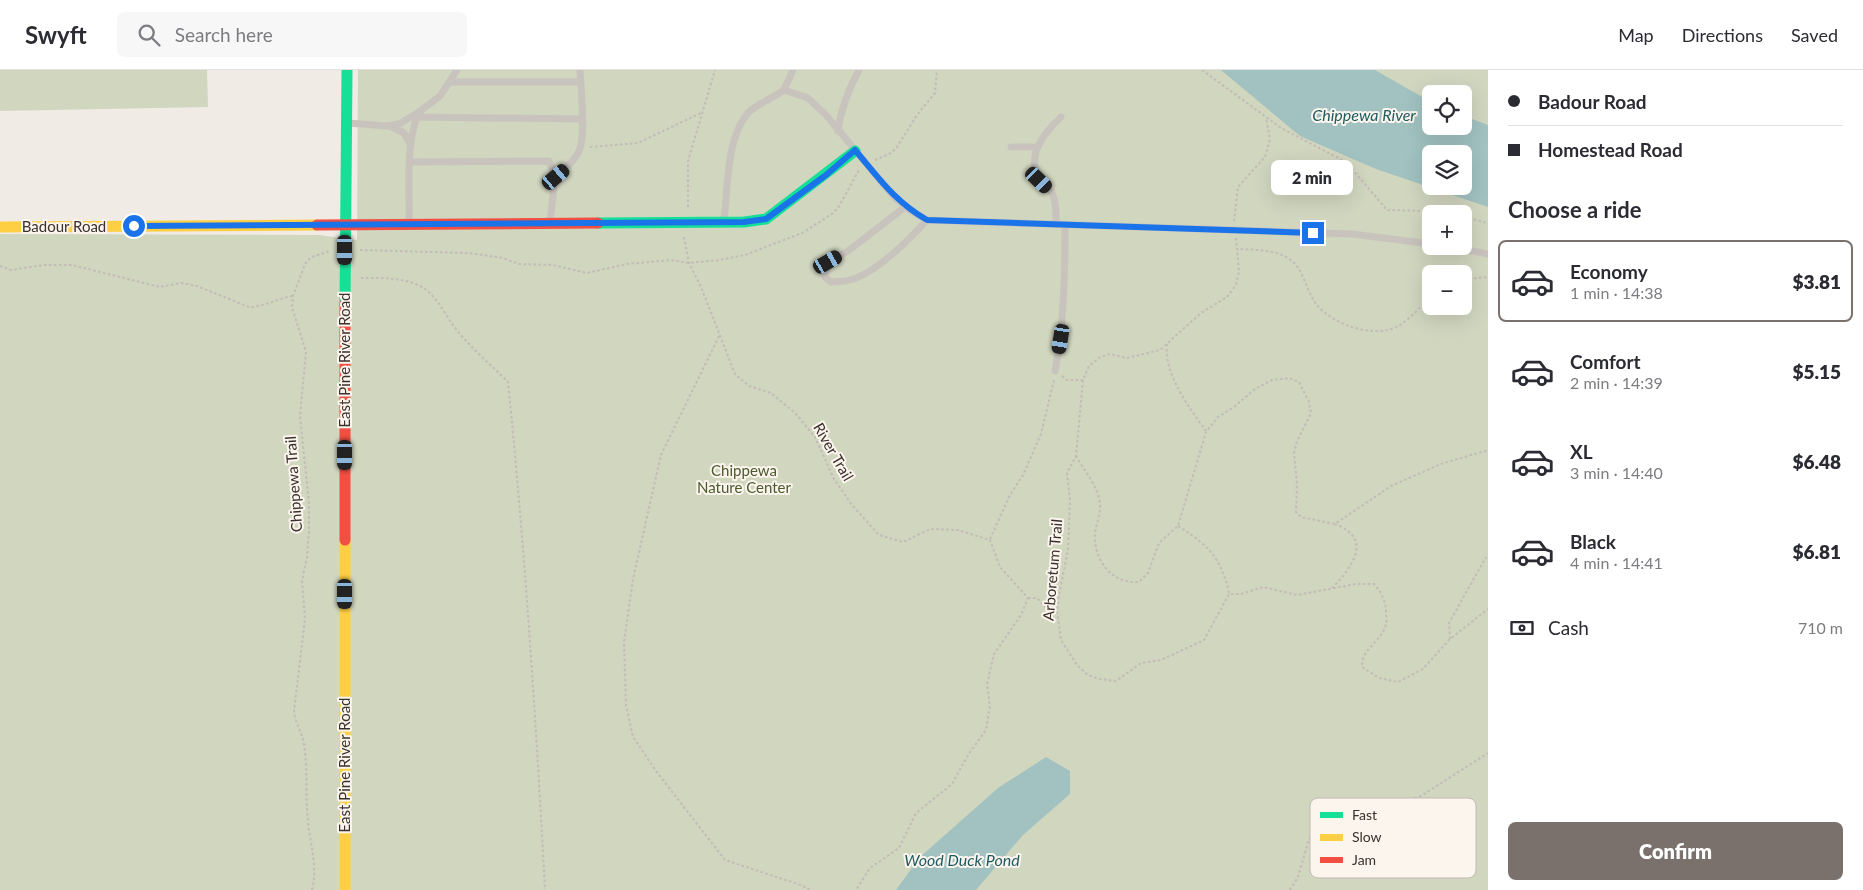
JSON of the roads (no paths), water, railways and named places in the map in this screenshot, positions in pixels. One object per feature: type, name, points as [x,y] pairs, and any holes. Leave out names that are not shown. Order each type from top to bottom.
[{"type":"street","name":"East Pine River Road","points":[[345,890],[345,278],[348,70]]},
{"type":"street","name":"Badour Road","points":[[0,227],[744,222],[766,219],[826,175],[855,150]]},
{"type":"lane","points":[[347,123],[387,126],[399,124],[418,115],[440,96],[457,70]]},
{"type":"lane","points":[[556,177],[569,165],[580,147],[582,119],[580,70]]},
{"type":"lane","points":[[724,221],[728,174],[737,130],[749,112],[784,90],[793,70]]},
{"type":"lane","points":[[838,131],[841,108],[859,70]]},
{"type":"lane","points":[[450,82],[580,82]]},
{"type":"lane","points":[[784,90],[808,98],[826,115],[895,198],[927,220],[1352,234],[1422,243]]},
{"type":"lane","points":[[418,115],[582,119]]},
{"type":"lane","points":[[409,225],[411,146],[418,115]]},
{"type":"lane","points":[[1056,225],[1056,206],[1052,194],[1039,180],[1034,164],[1037,148],[1047,130],[1061,118]]},
{"type":"lane","points":[[387,126],[404,133],[411,146]]},
{"type":"lane","points":[[1011,147],[1037,148]]},
{"type":"lane","points":[[411,162],[550,161],[556,177],[550,223]]},
{"type":"lane","points":[[905,206],[848,251],[828,262],[825,277],[830,282],[852,280],[881,263],[911,238],[927,220]]},
{"type":"lane","points":[[1055,371],[1061,339],[1065,283],[1065,225]]},
{"type":"lane","points":[[1472,251],[1488,254]]},
{"type":"water","name":"Chippewa River","points":[[1221,70],[1375,70],[1422,97],[1422,135],[1472,135],[1472,119],[1488,125],[1488,207],[1453,195],[1472,195],[1472,145],[1422,145],[1422,185],[1376,169],[1300,136]]},
{"type":"water","name":"Wood Duck Pond","points":[[1046,757],[1070,771],[1070,794],[1023,835],[976,890],[896,890],[920,857],[998,788]]},
{"type":"park label","name":"Chippewa Nature Center","points":[[744,480]]}]
